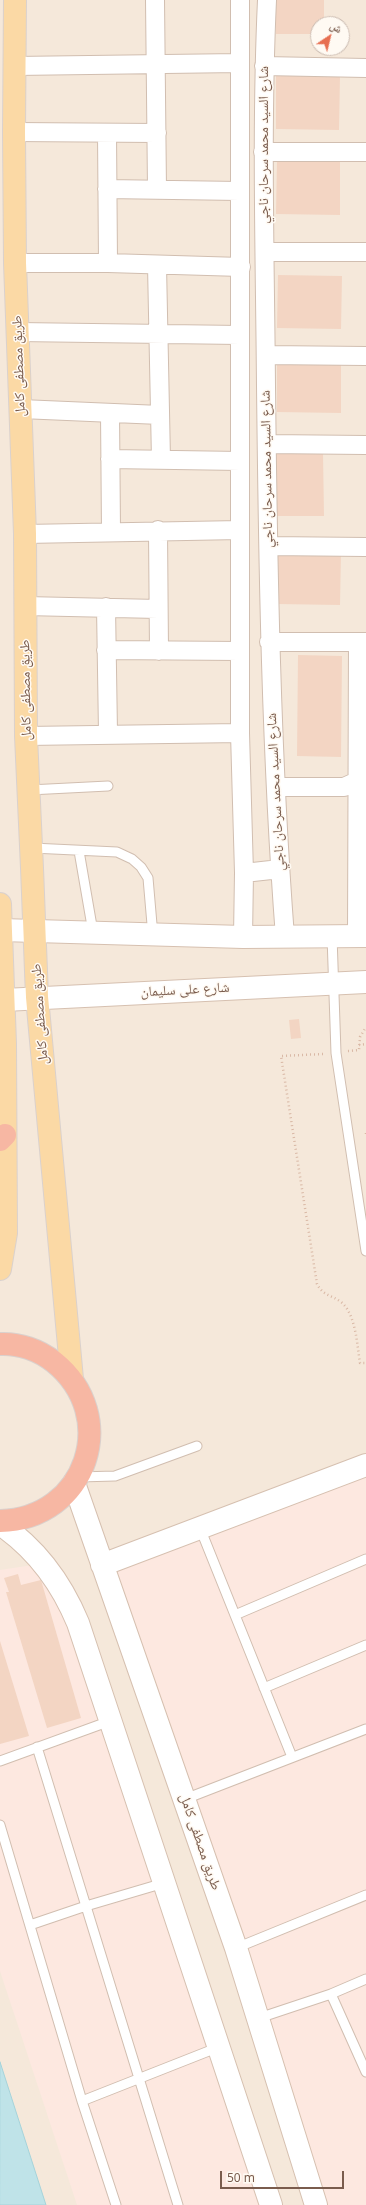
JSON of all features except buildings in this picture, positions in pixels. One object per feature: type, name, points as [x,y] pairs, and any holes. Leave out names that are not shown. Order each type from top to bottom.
[{"type":"highway","points":[[0,1344],[20,1346],[35,1350],[49,1358],[72,1379],[84,1401],[89,1425],[88,1450],[76,1480],[64,1494],[40,1512],[26,1518],[0,1521]]},
{"type":"main road","name":"طريق مصطفى كامل","points":[[15,0],[15,263],[25,534],[26,736],[32,848],[34,931],[37,997],[72,1379]]},
{"type":"main road","points":[[0,904],[3,1006],[3,1138],[6,1233],[0,1269]]},
{"type":"main road","points":[[1,942],[34,931],[153,936],[285,937],[362,935]]},
{"type":"main road","name":"شارع على سليمان","points":[[3,1006],[37,997],[366,982]]},
{"type":"main road","points":[[102,1565],[366,1465]]},
{"type":"main road","name":"طريق مصطفى كامل","points":[[76,1480],[102,1565],[236,1948],[316,2205]]},
{"type":"main road","points":[[0,1524],[35,1552],[60,1585],[78,1623],[271,2205]]},
{"type":"street","points":[[155,0],[157,189]]},
{"type":"street","name":"شارع السيد محمد سرحان ناجي","points":[[240,0],[240,733],[244,873],[243,937]]},
{"type":"street","name":"شارع السيد محمد سرحان ناجي","points":[[267,0],[264,66],[263,152],[269,642],[280,869],[285,937]]},
{"type":"street","points":[[15,66],[239,63]]},
{"type":"street","points":[[264,66],[366,68]]},
{"type":"street","points":[[14,132],[157,133]]},
{"type":"street","points":[[107,132],[108,263]]},
{"type":"street","points":[[263,152],[366,152]]},
{"type":"street","points":[[108,189],[239,191]]},
{"type":"street","points":[[265,252],[366,252]]},
{"type":"street","points":[[15,263],[108,263],[241,267]]},
{"type":"street","points":[[157,265],[161,460]]},
{"type":"street","points":[[18,332],[240,335]]},
{"type":"street","points":[[266,355],[366,356]]},
{"type":"street","points":[[20,409],[160,414]]},
{"type":"street","points":[[110,413],[111,531]]},
{"type":"street","points":[[267,444],[366,444]]},
{"type":"street","points":[[110,459],[240,461]]},
{"type":"street","points":[[25,534],[158,530],[240,530]]},
{"type":"street","points":[[158,530],[159,651]]},
{"type":"street","points":[[269,546],[366,547]]},
{"type":"street","points":[[25,606],[158,609]]},
{"type":"street","points":[[106,607],[108,733]]},
{"type":"street","points":[[269,642],[362,642],[362,935]]},
{"type":"street","points":[[106,650],[240,651]]},
{"type":"street","points":[[26,736],[108,733],[240,733]]},
{"type":"street","points":[[276,787],[344,787],[362,779]]},
{"type":"street","points":[[244,873],[280,869]]},
{"type":"lane","points":[[29,790],[108,786]]},
{"type":"lane","points":[[32,848],[117,852],[132,859],[141,867],[148,878],[153,936]]},
{"type":"lane","points":[[80,851],[93,934]]},
{"type":"lane","points":[[332,935],[336,1053],[366,1251]]},
{"type":"lane","points":[[76,1480],[115,1476],[197,1446]]},
{"type":"lane","points":[[200,1528],[292,1758]]},
{"type":"lane","points":[[235,1615],[366,1559]]},
{"type":"lane","points":[[264,1688],[366,1645]]},
{"type":"lane","points":[[0,1761],[110,1721]]},
{"type":"lane","points":[[185,1799],[366,1729]]},
{"type":"lane","points":[[38,1747],[178,2205]]},
{"type":"lane","points":[[0,1825],[82,2101],[116,2205]]},
{"type":"lane","points":[[30,1925],[86,1906],[164,1883]]},
{"type":"lane","points":[[236,1948],[366,1894]]},
{"type":"lane","points":[[259,2018],[331,1994],[366,1978]]},
{"type":"lane","points":[[331,1994],[366,2072]]},
{"type":"lane","points":[[82,2101],[218,2046]]},
{"type":"path","points":[[366,1027],[360,1037],[359,1050],[336,1053],[281,1056],[317,1284],[322,1293],[337,1299],[346,1307],[351,1318],[360,1363],[366,1362]]},
{"type":"path","points":[[360,1037],[366,1036]]},
{"type":"path","points":[[359,1045],[366,1044]]},
{"type":"shaded area","points":[[0,0],[366,0],[366,2205],[0,2205]]},
{"type":"shaded area","points":[[366,1474],[366,2205],[318,2205],[116,1570]]},
{"type":"shaded area","points":[[40,1564],[67,1612],[261,2205],[77,2205],[0,1971],[0,1570]]},
{"type":"water","points":[[0,2062],[46,2205],[0,2205]]}]
